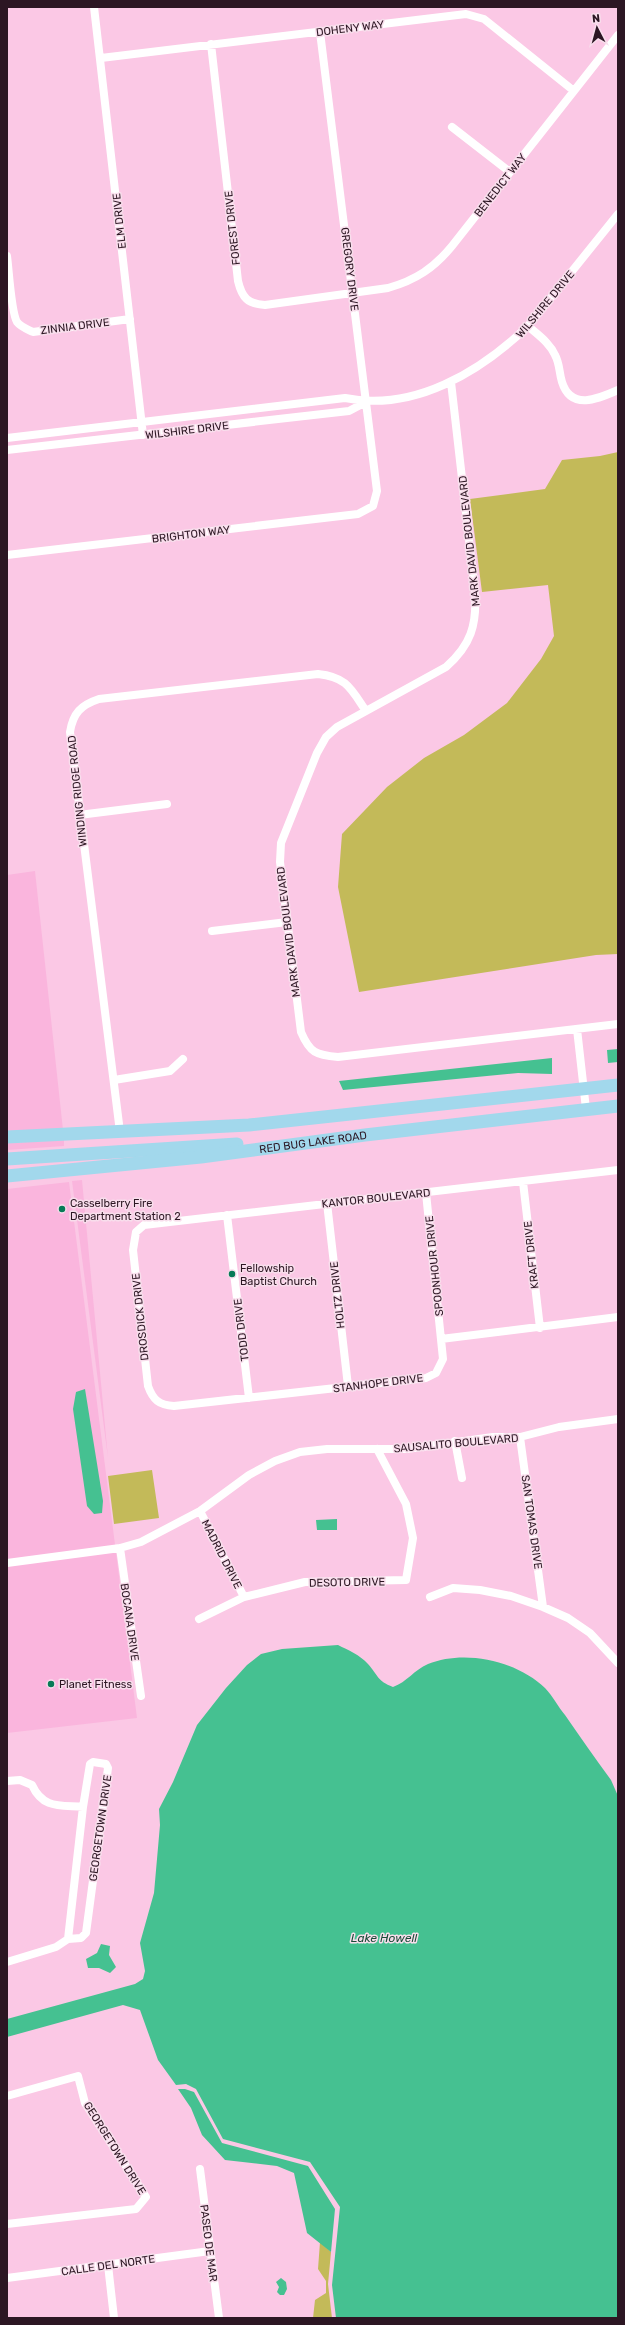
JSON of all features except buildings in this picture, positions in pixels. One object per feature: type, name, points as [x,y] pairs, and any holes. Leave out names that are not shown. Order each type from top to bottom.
[{"type":"main road","name":"RED BUG LAKE ROAD","points":[[7,1137],[249,1125],[618,1085]]},
{"type":"main road","name":"RED BUG LAKE ROAD","points":[[7,1176],[201,1157],[365,1135],[618,1106]]},
{"type":"main road","points":[[7,1159],[365,1135]]},
{"type":"street","name":"ELM DRIVE","points":[[94,7],[143,435]]},
{"type":"street","name":"DOHENY WAY","points":[[101,58],[466,14],[475,15],[484,19],[574,91]]},
{"type":"street","name":"GREGORY DRIVE","points":[[320,32],[354,294],[377,491],[374,506]]},
{"type":"street","name":"BENEDICT WAY","points":[[354,294],[408,282],[425,274],[440,261],[618,35]]},
{"type":"street","name":"FOREST DRIVE","points":[[211,44],[240,292],[246,300],[253,304],[265,305],[354,294]]},
{"type":"street","points":[[452,127],[510,172]]},
{"type":"street","name":"WILSHIRE DRIVE","points":[[7,438],[345,398],[366,402],[402,398],[451,382],[494,357],[528,326],[618,214]]},
{"type":"street","name":"ZINNIA DRIVE","points":[[7,256],[9,284],[17,322],[22,327],[33,332],[130,319]]},
{"type":"street","points":[[528,326],[549,346],[556,356],[565,391],[574,398],[585,402],[597,400],[618,390]]},
{"type":"street","name":"MARK DAVID BOULEVARD","points":[[451,382],[476,592],[476,611],[473,629],[461,654],[446,667],[337,727],[326,737],[317,753],[281,843],[280,862],[301,1032],[312,1051],[322,1056],[338,1057],[618,1024]]},
{"type":"street","name":"WILSHIRE DRIVE","points":[[7,450],[349,411],[366,402]]},
{"type":"street","name":"BRIGHTON WAY","points":[[7,555],[358,514],[374,506]]},
{"type":"street","name":"WINDING RIDGE ROAD","points":[[120,1132],[70,732],[72,720],[78,710],[87,703],[99,699],[318,674],[342,680],[350,688],[366,711]]},
{"type":"street","points":[[80,815],[167,804]]},
{"type":"street","points":[[212,931],[287,922]]},
{"type":"street","points":[[577,1029],[586,1109]]},
{"type":"street","points":[[114,1080],[170,1071],[184,1059]]},
{"type":"street","name":"KANTOR BOULEVARD","points":[[136,1232],[144,1225],[156,1222],[426,1193],[618,1170]]},
{"type":"street","name":"KRAFT DRIVE","points":[[523,1182],[540,1328]]},
{"type":"street","name":"SPOONHOUR DRIVE","points":[[426,1193],[441,1339]]},
{"type":"street","name":"HOLTZ DRIVE","points":[[327,1203],[348,1386]]},
{"type":"street","name":"TODD DRIVE","points":[[228,1215],[249,1398]]},
{"type":"street","name":"DROSDICK DRIVE","points":[[136,1232],[133,1250],[147,1378],[151,1396],[155,1401]]},
{"type":"street","points":[[441,1339],[540,1328],[618,1317]]},
{"type":"street","name":"STANHOPE DRIVE","points":[[155,1401],[163,1405],[174,1406],[426,1378],[440,1367],[443,1359],[441,1339]]},
{"type":"street","name":"SAUSALITO BOULEVARD","points":[[7,1563],[120,1548],[141,1542],[200,1511],[249,1475],[275,1461],[300,1452],[327,1449],[407,1449],[455,1441],[493,1437],[520,1437],[559,1427],[618,1419]]},
{"type":"street","name":"SAN TOMAS DRIVE","points":[[520,1437],[543,1607]]},
{"type":"street","points":[[455,1441],[462,1478]]},
{"type":"street","name":"DESOTO DRIVE","points":[[199,1619],[244,1597],[306,1582],[406,1580],[413,1538],[406,1504],[377,1449]]},
{"type":"street","name":"MADRID DRIVE","points":[[200,1511],[244,1597]]},
{"type":"street","name":"BOCANA DRIVE","points":[[120,1548],[140,1696]]},
{"type":"street","points":[[430,1597],[453,1588],[480,1590],[511,1596],[543,1607],[568,1618],[590,1632],[618,1664]]},
{"type":"street","name":"GEORGETOWN DRIVE","points":[[7,1962],[56,1947],[68,1939],[81,1938],[86,1934],[108,1768],[106,1764],[93,1762],[90,1764],[83,1807],[68,1939]]},
{"type":"street","name":"GEORGETOWN DRIVE","points":[[7,1782],[20,1780],[32,1785],[37,1796],[47,1803],[83,1807]]},
{"type":"street","name":"GEORGETOWN DRIVE","points":[[7,2096],[78,2076],[85,2103],[146,2197],[136,2209],[7,2224]]},
{"type":"street","name":"PASEO DE MAR","points":[[200,2169],[219,2318]]},
{"type":"street","name":"CALLE DEL NORTE","points":[[7,2278],[210,2251]]},
{"type":"street","points":[[108,2265],[114,2318]]},
{"type":"shaded area","points":[[618,452],[618,954],[596,955],[359,992],[338,887],[342,834],[387,787],[424,758],[464,735],[507,703],[541,659],[554,636],[548,585],[482,592],[470,499],[545,489],[562,460],[600,456]]},
{"type":"shaded area","points":[[35,871],[63,1130],[7,1132],[7,875]]},
{"type":"shaded area","points":[[64,1140],[64,1146],[7,1150],[7,1143]]},
{"type":"shaded area","points":[[82,1180],[108,1458],[72,1181]]},
{"type":"shaded area","points":[[69,1182],[137,1718],[7,1733],[7,1189]]},
{"type":"shaded area","points":[[152,1470],[159,1518],[114,1524],[108,1476]]},
{"type":"shaded area","points":[[320,2242],[331,2252],[328,2284],[332,2318],[313,2318],[315,2300],[326,2293],[326,2281],[318,2269]]},
{"type":"water","points":[[618,1049],[618,1062],[608,1063],[607,1050]]},
{"type":"water","points":[[552,1058],[552,1074],[518,1073],[343,1090],[339,1081]]},
{"type":"water","points":[[85,1389],[103,1501],[102,1513],[94,1514],[87,1506],[73,1409],[76,1392]]},
{"type":"water","points":[[337,1519],[337,1530],[317,1530],[316,1520]]},
{"type":"water","name":"Lake Howell","points":[[338,1645],[361,1658],[381,1680],[393,1687],[428,1664],[458,1658],[490,1660],[520,1671],[533,1679],[551,1694],[560,1709],[611,1780],[618,1796],[618,2318],[336,2318],[332,2285],[340,2207],[310,2162],[223,2139],[196,2089],[186,2084],[176,2085],[158,2060],[140,2010],[123,2005],[7,2037],[7,2019],[135,1984],[143,1979],[145,1971],[140,1943],[154,1893],[160,1825],[159,1809],[173,1782],[197,1725],[226,1688],[247,1665],[261,1654],[282,1649]]},
{"type":"water","points":[[101,1944],[110,1946],[109,1955],[116,1967],[110,1973],[99,1968],[88,1968],[86,1959],[97,1953]]},
{"type":"water","points":[[178,2089],[185,2089],[194,2092],[222,2143],[308,2166],[335,2209],[331,2252],[307,2233],[294,2173],[277,2166],[225,2160],[202,2135],[191,2108]]},
{"type":"water","points":[[281,2278],[286,2282],[287,2289],[284,2295],[280,2295],[277,2292],[279,2287],[276,2282]]},
{"type":"place","name":"Casselberry Fire Department Station 2","points":[[62,1209]]},
{"type":"place","name":"Fellowship Baptist Church","points":[[232,1274]]},
{"type":"place","name":"Planet Fitness","points":[[51,1684]]}]
